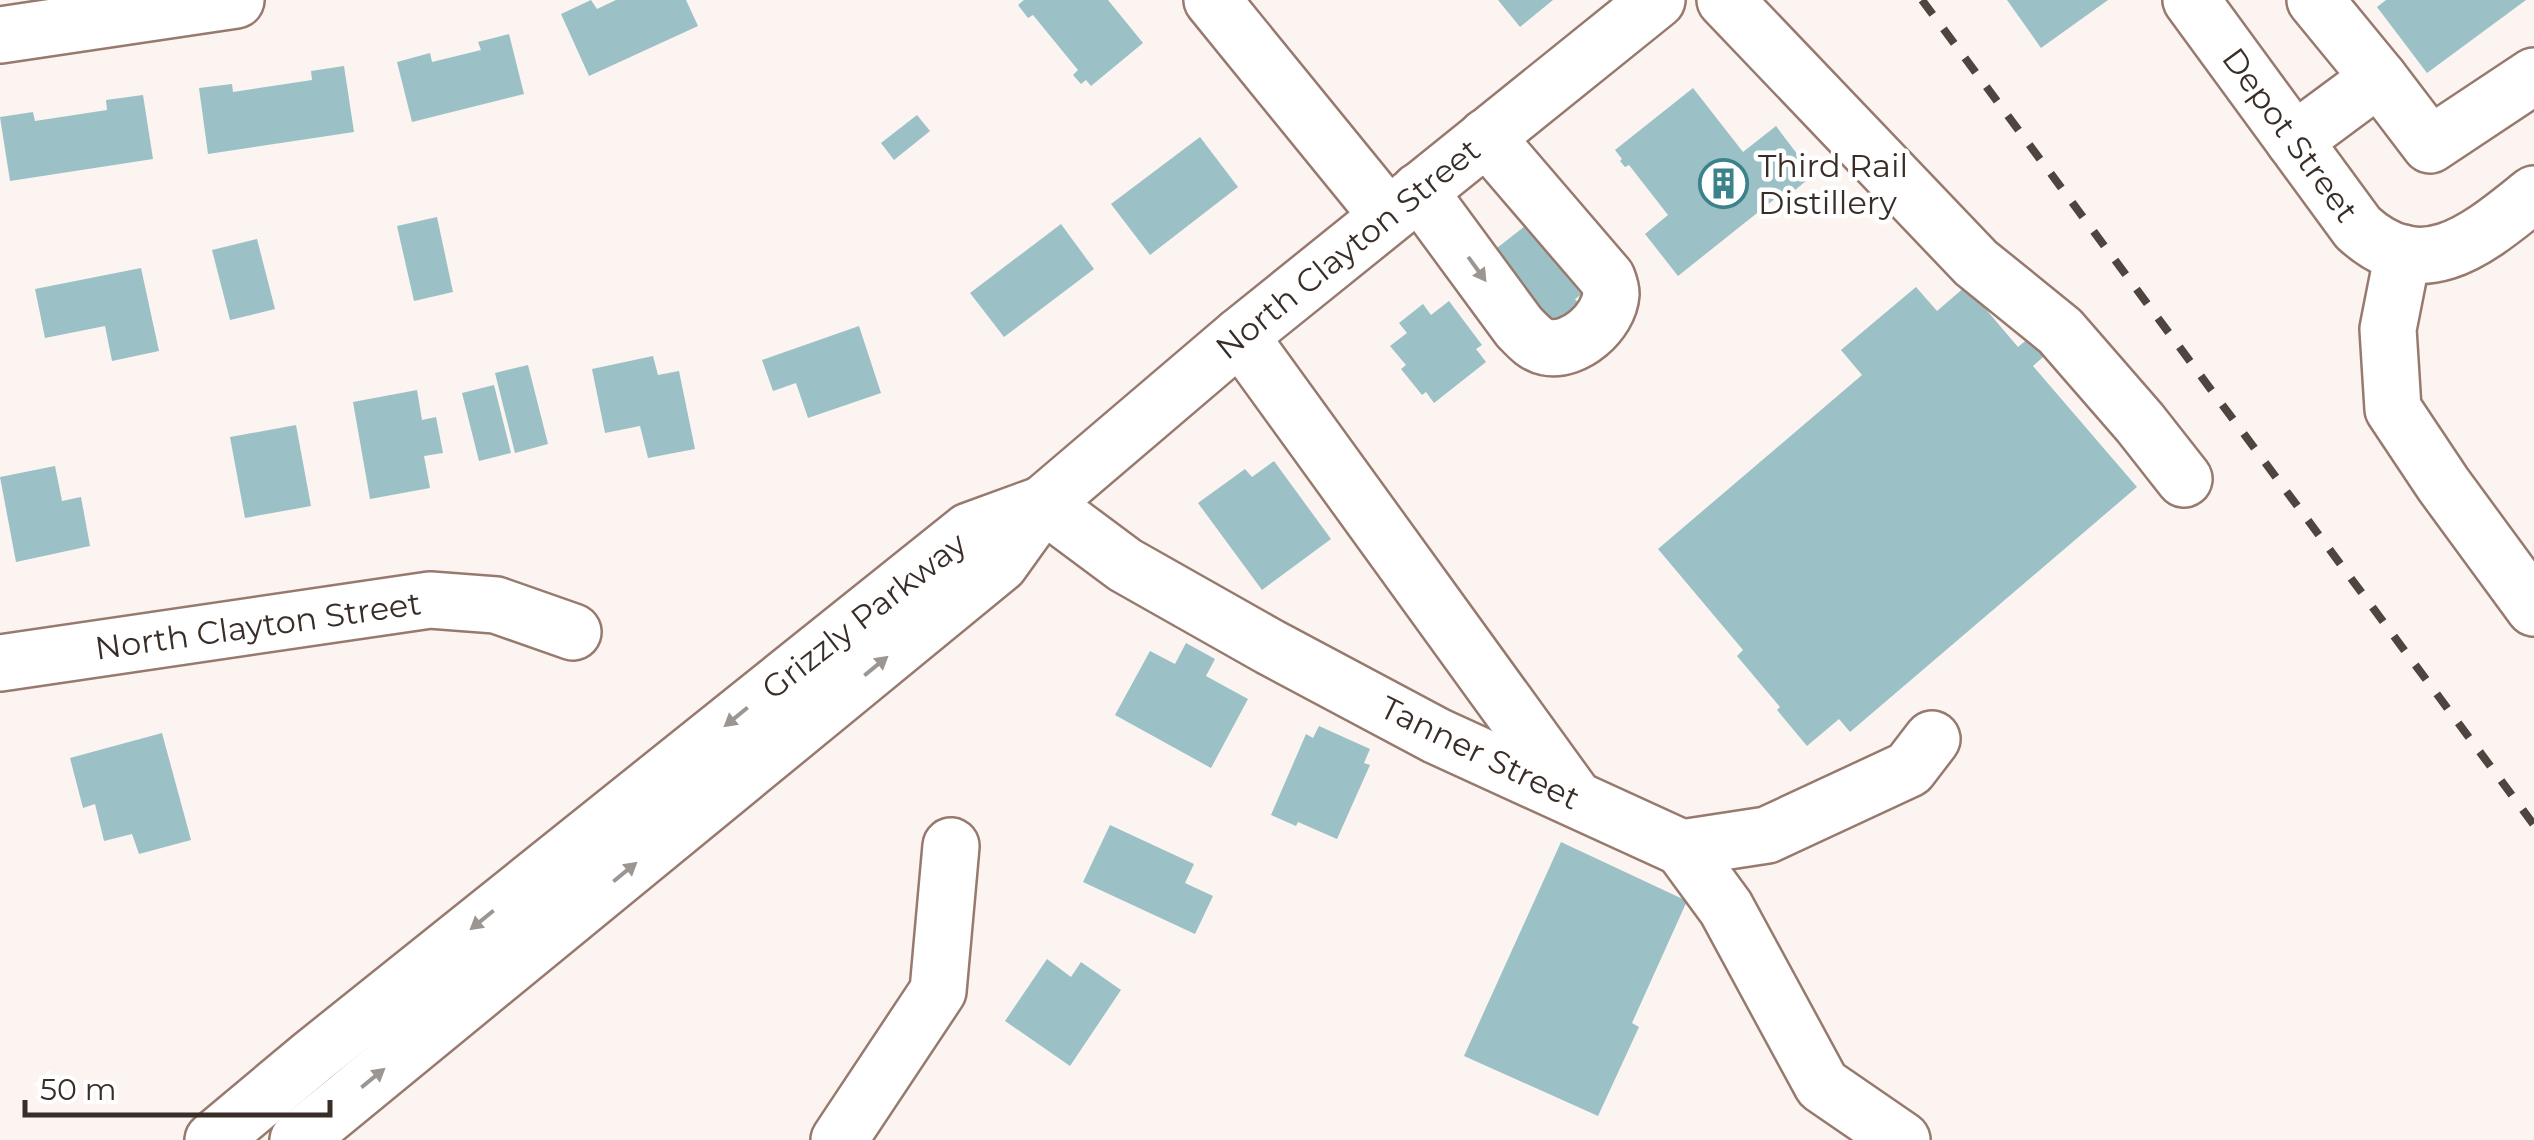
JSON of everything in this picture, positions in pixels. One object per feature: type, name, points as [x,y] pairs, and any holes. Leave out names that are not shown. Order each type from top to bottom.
[{"type":"street","points":[[0,34],[236,0]]},
{"type":"street","points":[[1212,0],[1519,327],[1546,347],[1567,345],[1586,336],[1602,317],[1611,292],[1607,278],[1486,137]]},
{"type":"street","points":[[1725,0],[1976,263],[2060,331],[2184,479]]},
{"type":"street","points":[[2315,0],[2430,145],[2534,76]]},
{"type":"street","name":"Depot Street","points":[[2197,2],[2358,228],[2371,240],[2403,253]]},
{"type":"street","name":"North Clayton Street","points":[[1043,504],[1638,6]]},
{"type":"street","points":[[2294,141],[2379,78]]},
{"type":"street","points":[[2534,194],[2471,242],[2437,255],[2403,253],[2388,329],[2393,408],[2534,608]]},
{"type":"street","points":[[1240,336],[1576,800]]},
{"type":"street","name":"Tanner Street","points":[[1043,504],[1126,565],[1437,736],[1682,848]]},
{"type":"street","name":"Grizzly Parkway","points":[[212,1140],[968,530],[1043,504]]},
{"type":"street","name":"Grizzly Parkway","points":[[298,1140],[1000,564],[1043,504]]},
{"type":"street","name":"North Clayton Street","points":[[0,664],[430,600],[496,605],[573,632]]},
{"type":"street","points":[[1902,1140],[1822,1085],[1726,908],[1682,848],[1767,834],[1909,769],[1932,739]]},
{"type":"street","points":[[839,1140],[938,991],[951,846]]},
{"type":"building","points":[[591,0],[597,9],[616,0],[686,0],[698,26],[589,76],[561,14]]},
{"type":"building","points":[[1024,0],[1108,0],[1143,43],[1091,86],[1086,80],[1081,84],[1073,75],[1078,70],[1033,15],[1028,18],[1018,5]]},
{"type":"building","points":[[1498,0],[1553,0],[1520,27]]},
{"type":"building","points":[[2007,0],[2108,0],[2041,48]]},
{"type":"building","points":[[2386,0],[2526,0],[2427,73],[2377,7]]},
{"type":"building","points":[[509,34],[524,94],[412,122],[397,62],[430,53],[432,62],[481,50],[478,42]]},
{"type":"building","points":[[344,66],[354,132],[208,154],[199,88],[232,84],[233,92],[312,80],[311,71]]},
{"type":"building","name":"Third Rail Distillery","points":[[1693,88],[1743,152],[1776,126],[1810,171],[1803,177],[1806,181],[1795,190],[1791,186],[1678,276],[1645,234],[1668,215],[1629,165],[1625,167],[1620,161],[1615,150]]},
{"type":"building","points":[[143,95],[153,159],[10,181],[0,117],[33,112],[35,121],[107,110],[106,100]]},
{"type":"building","points":[[917,115],[930,131],[894,160],[881,143]]},
{"type":"building","points":[[1200,137],[1238,187],[1150,255],[1111,204]]},
{"type":"building","points":[[1538,216],[1592,287],[1575,299],[1581,306],[1547,332],[1488,255]]},
{"type":"building","points":[[437,217],[453,292],[414,301],[397,226]]},
{"type":"building","points":[[1061,224],[1094,269],[1004,337],[970,293]]},
{"type":"building","points":[[257,239],[275,309],[230,320],[212,250]]},
{"type":"building","points":[[141,268],[159,351],[112,361],[105,326],[45,338],[35,289]]},
{"type":"building","points":[[1966,286],[2018,347],[2036,332],[2051,350],[2033,366],[2137,487],[1850,732],[1839,719],[1807,746],[1737,656],[1743,650],[1658,549],[1862,375],[1841,350],[1916,287],[1937,311]]},
{"type":"building","points":[[1449,301],[1482,345],[1476,349],[1486,362],[1434,403],[1426,392],[1422,395],[1401,369],[1406,365],[1390,346],[1407,333],[1399,323],[1423,304],[1431,315]]},
{"type":"building","points":[[859,326],[881,393],[808,418],[796,383],[773,391],[762,360]]},
{"type":"building","points":[[653,356],[658,375],[679,371],[695,449],[648,458],[640,426],[605,433],[592,369]]},
{"type":"building","points":[[528,365],[548,444],[515,453],[495,373]]},
{"type":"building","points":[[494,385],[511,453],[479,461],[462,393]]},
{"type":"building","points":[[417,390],[422,420],[436,417],[443,453],[424,456],[430,488],[370,499],[353,402]]},
{"type":"building","points":[[296,425],[311,506],[245,518],[230,437]]},
{"type":"building","points":[[1274,461],[1331,539],[1262,590],[1198,503],[1245,469],[1252,477]]},
{"type":"building","points":[[55,466],[62,501],[81,497],[90,546],[16,562],[0,477]]},
{"type":"building","points":[[1186,643],[1215,659],[1206,676],[1248,699],[1211,768],[1115,715],[1150,651],[1175,664]]},
{"type":"building","points":[[1319,726],[1370,749],[1364,763],[1370,765],[1337,839],[1271,815],[1306,734],[1313,738]]},
{"type":"building","points":[[162,733],[191,840],[139,854],[132,834],[104,841],[95,804],[83,808],[70,758]]},
{"type":"building","points":[[1110,825],[1194,864],[1185,883],[1213,896],[1195,934],[1083,882]]},
{"type":"building","points":[[1561,842],[1687,901],[1632,1023],[1639,1027],[1598,1116],[1464,1056]]},
{"type":"building","points":[[1047,959],[1071,977],[1081,962],[1121,990],[1070,1066],[1005,1021]]},
{"type":"railway","points":[[1922,0],[2534,825]]},
{"type":"place","name":"Third Rail Distillery","points":[[1723,184]]}]
